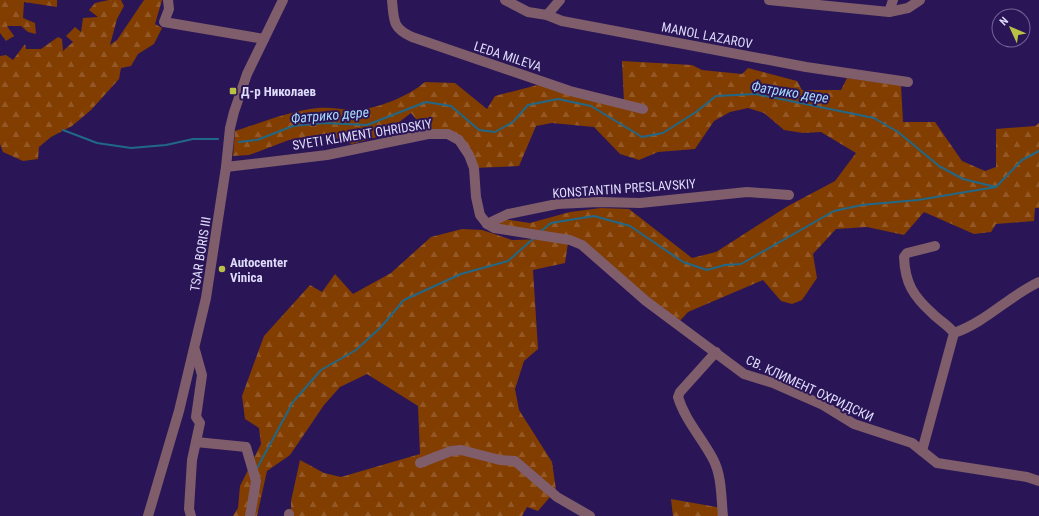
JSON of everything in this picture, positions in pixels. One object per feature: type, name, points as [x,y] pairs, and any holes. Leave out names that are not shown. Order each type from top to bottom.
[{"type":"street","points":[[168,0],[169,9],[164,22],[264,39]]},
{"type":"street","name":"TSAR BORIS III","points":[[148,516],[179,411],[206,298],[226,167],[230,128],[239,94],[282,0]]},
{"type":"street","name":"LEDA MILEVA","points":[[392,0],[396,26],[400,32],[570,91],[643,109]]},
{"type":"street","name":"MANOL LAZAROV","points":[[505,0],[528,12],[547,15],[562,21],[806,68],[908,82]]},
{"type":"street","points":[[547,15],[560,0]]},
{"type":"street","points":[[770,0],[889,12],[908,8],[920,0]]},
{"type":"street","points":[[889,12],[893,0]]},
{"type":"street","name":"SVETI KLIMENT OHRIDSKIY","points":[[226,167],[327,155],[428,134],[448,134],[459,140],[474,168],[480,215],[487,224]]},
{"type":"street","name":"KONSTANTIN PRESLAVSKIY","points":[[487,224],[508,214],[557,204],[599,202],[640,203],[752,191],[789,195]]},
{"type":"street","name":"СВ. КЛИМЕНТ ОХРИДСКИ","points":[[487,224],[506,231],[570,240],[582,245],[646,301],[744,374],[773,383],[823,405],[854,424],[912,443],[937,463],[1027,477],[1039,481]]},
{"type":"street","points":[[935,246],[905,254],[905,274],[913,293],[954,333]]},
{"type":"street","points":[[922,451],[954,333],[982,319],[1023,290],[1039,282]]},
{"type":"street","points":[[191,516],[189,509],[192,460],[200,423],[196,417],[202,375],[195,348]]},
{"type":"street","points":[[716,352],[680,392],[678,397],[682,408],[713,459],[719,473],[723,516]]},
{"type":"street","points":[[196,442],[246,447],[254,476],[250,516]]},
{"type":"street","points":[[420,463],[451,451],[462,450],[500,460],[515,461],[557,497],[590,516]]},
{"type":"green space","points":[[0,0],[57,0],[57,7],[24,2],[23,18],[35,23],[36,34],[28,32],[21,26],[7,26],[14,36],[6,41],[0,33]]},
{"type":"green space","points":[[109,0],[121,0],[124,6],[117,19],[110,45],[117,40],[144,0],[162,0],[155,24],[162,28],[154,44],[138,54],[131,66],[121,68],[119,79],[91,110],[72,126],[51,137],[39,147],[38,159],[23,161],[3,152],[0,144],[0,56],[6,55],[13,60],[25,44],[26,49],[41,49],[58,37],[62,39],[63,51],[73,42],[66,36],[75,27],[81,32],[83,18],[98,17],[89,10],[95,3]]},
{"type":"green space","points":[[622,61],[692,65],[702,70],[742,74],[748,68],[797,81],[802,90],[841,90],[847,78],[901,85],[903,122],[935,122],[962,161],[985,171],[996,167],[996,129],[1035,126],[1039,123],[1039,208],[1035,208],[1034,221],[996,224],[991,232],[974,234],[924,212],[904,235],[867,227],[836,229],[813,254],[817,278],[802,300],[792,304],[781,301],[763,280],[688,312],[678,323],[582,245],[494,228],[503,219],[530,223],[570,212],[601,208],[629,209],[692,258],[716,252],[788,206],[835,181],[856,153],[821,132],[803,133],[784,130],[764,113],[748,108],[730,112],[714,121],[695,149],[658,152],[639,160],[620,154],[594,127],[552,123],[536,126],[519,166],[474,168],[459,140],[428,134],[411,113],[381,136],[352,144],[324,134],[289,140],[249,155],[233,156],[235,131],[276,117],[308,109],[323,108],[355,110],[373,107],[402,97],[425,82],[455,83],[487,109],[495,96],[549,82],[624,103]]},
{"type":"green space","points":[[462,229],[482,230],[512,240],[548,239],[568,243],[565,263],[533,270],[538,349],[524,361],[515,389],[519,410],[552,462],[556,490],[538,511],[527,507],[522,516],[291,516],[291,501],[300,460],[324,473],[341,477],[420,454],[418,406],[367,374],[340,387],[324,405],[290,455],[267,471],[257,516],[233,516],[238,508],[240,486],[261,444],[259,428],[245,419],[242,396],[264,336],[310,285],[322,292],[335,274],[353,294],[391,273],[431,237]]},
{"type":"green space","points":[[671,499],[722,508],[724,516],[673,516]]},
{"type":"waterway","name":"Фатрико дере","points":[[239,142],[257,140],[293,126],[324,123],[367,125],[426,102],[451,106],[479,130],[495,132],[513,122],[528,105],[558,99],[591,106],[642,137],[663,133],[696,112],[716,96],[756,94],[874,118],[898,132],[939,166],[963,179],[996,187],[1022,160],[1039,151]]},
{"type":"waterway","name":"Фатрико дере","points":[[63,130],[97,143],[131,148],[166,145],[193,139],[218,139]]},
{"type":"waterway","points":[[540,232],[551,223],[594,216],[630,226],[683,262],[707,270],[725,265],[741,264],[834,211],[862,205],[918,200],[996,187]]},
{"type":"waterway","points":[[256,470],[293,402],[321,370],[356,350],[381,327],[404,300],[461,274],[508,261],[534,238]]},
{"type":"place","name":"Д-р Николаев","points":[[233,91]]},
{"type":"place","name":"Autocenter Vinica","points":[[222,269]]}]
